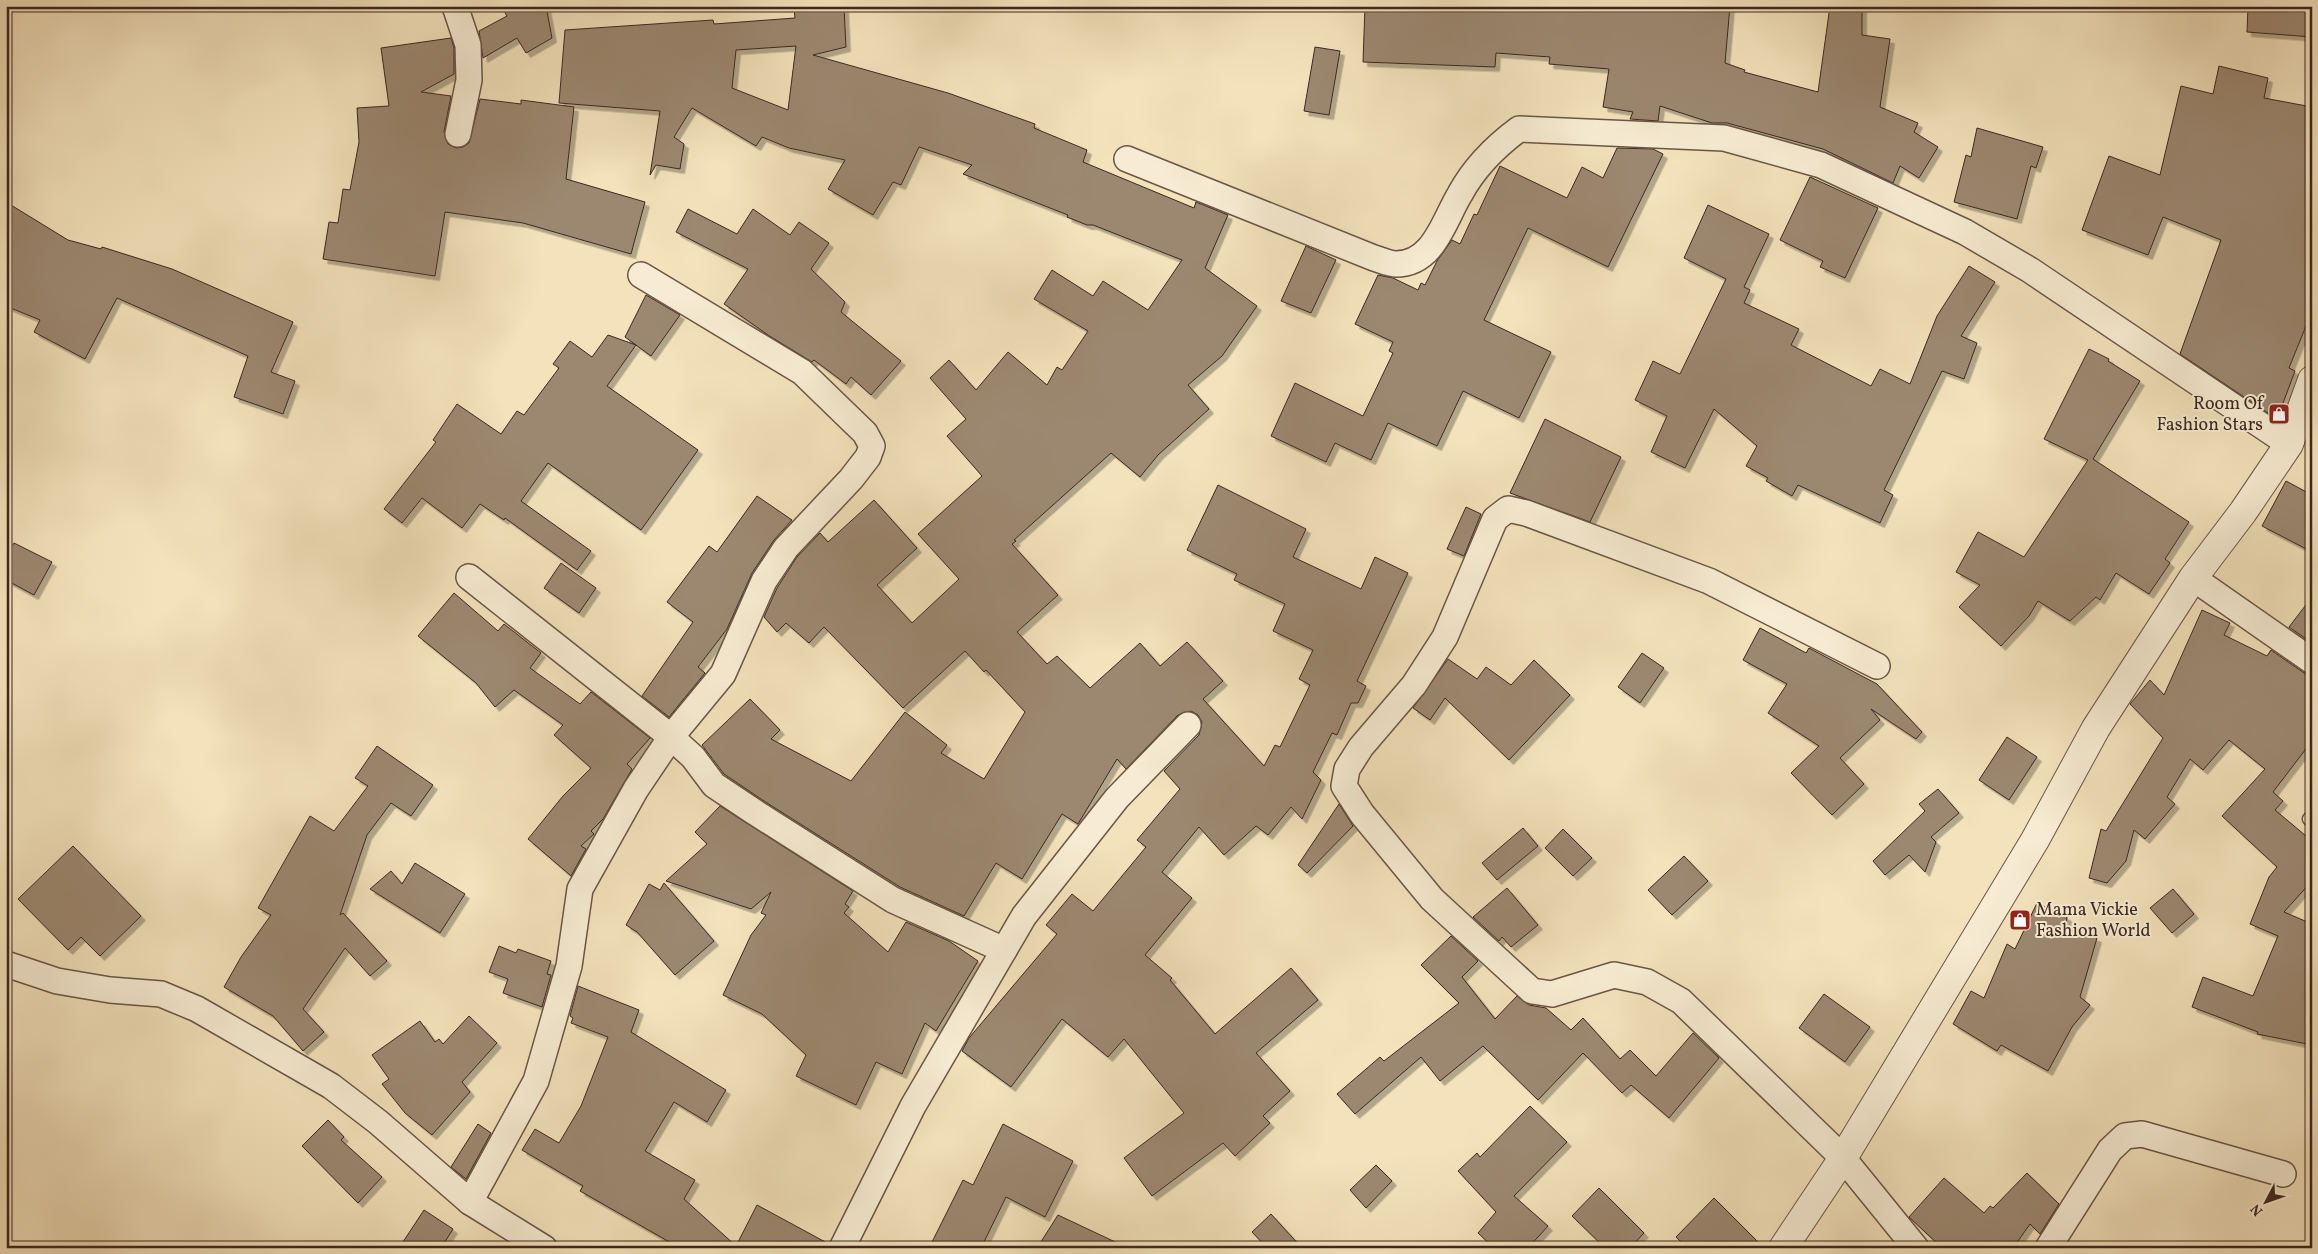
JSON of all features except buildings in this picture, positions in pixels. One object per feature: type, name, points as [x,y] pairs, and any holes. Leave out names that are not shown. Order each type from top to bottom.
[{"type":"street","points":[[455,6],[468,46],[469,80],[458,134]]},
{"type":"street","points":[[1127,159],[1374,258],[1396,264],[1411,262],[1432,248],[1460,192],[1496,146],[1519,129],[1724,138],[1821,165],[1965,232],[2030,270],[2289,444]]},
{"type":"street","points":[[470,1202],[536,1081],[569,966],[580,889],[636,789],[671,737],[723,674],[764,581],[786,548],[851,479],[868,457],[872,446],[865,433],[802,372],[642,275]]},
{"type":"street","points":[[1783,1248],[1844,1158],[2035,840],[2096,728],[2193,578],[2243,512],[2289,444],[2312,380]]},
{"type":"street","points":[[1877,666],[1708,581],[1526,513],[1508,509],[1495,519],[1445,637],[1414,685],[1361,747],[1346,769],[1344,786],[1362,814],[1432,898],[1532,991],[1552,994],[1614,975],[1647,982],[1681,1000],[1844,1158],[1916,1248]]},
{"type":"street","points":[[469,577],[671,737],[692,757],[714,785],[893,900],[1004,950]]},
{"type":"street","points":[[2193,578],[2312,661]]},
{"type":"street","points":[[842,1248],[913,1106],[1024,916],[1117,798],[1188,725]]},
{"type":"street","points":[[6,964],[57,981],[110,990],[162,994],[197,1009],[332,1086],[378,1122],[470,1202],[544,1248]]},
{"type":"street","points":[[2048,1248],[2110,1150],[2125,1136],[2142,1134],[2283,1174]]},
{"type":"place","name":"Room Of Fashion Stars","points":[[2279,414]]},
{"type":"place","name":"Mama Vickie Fashion World","points":[[2020,920]]}]
